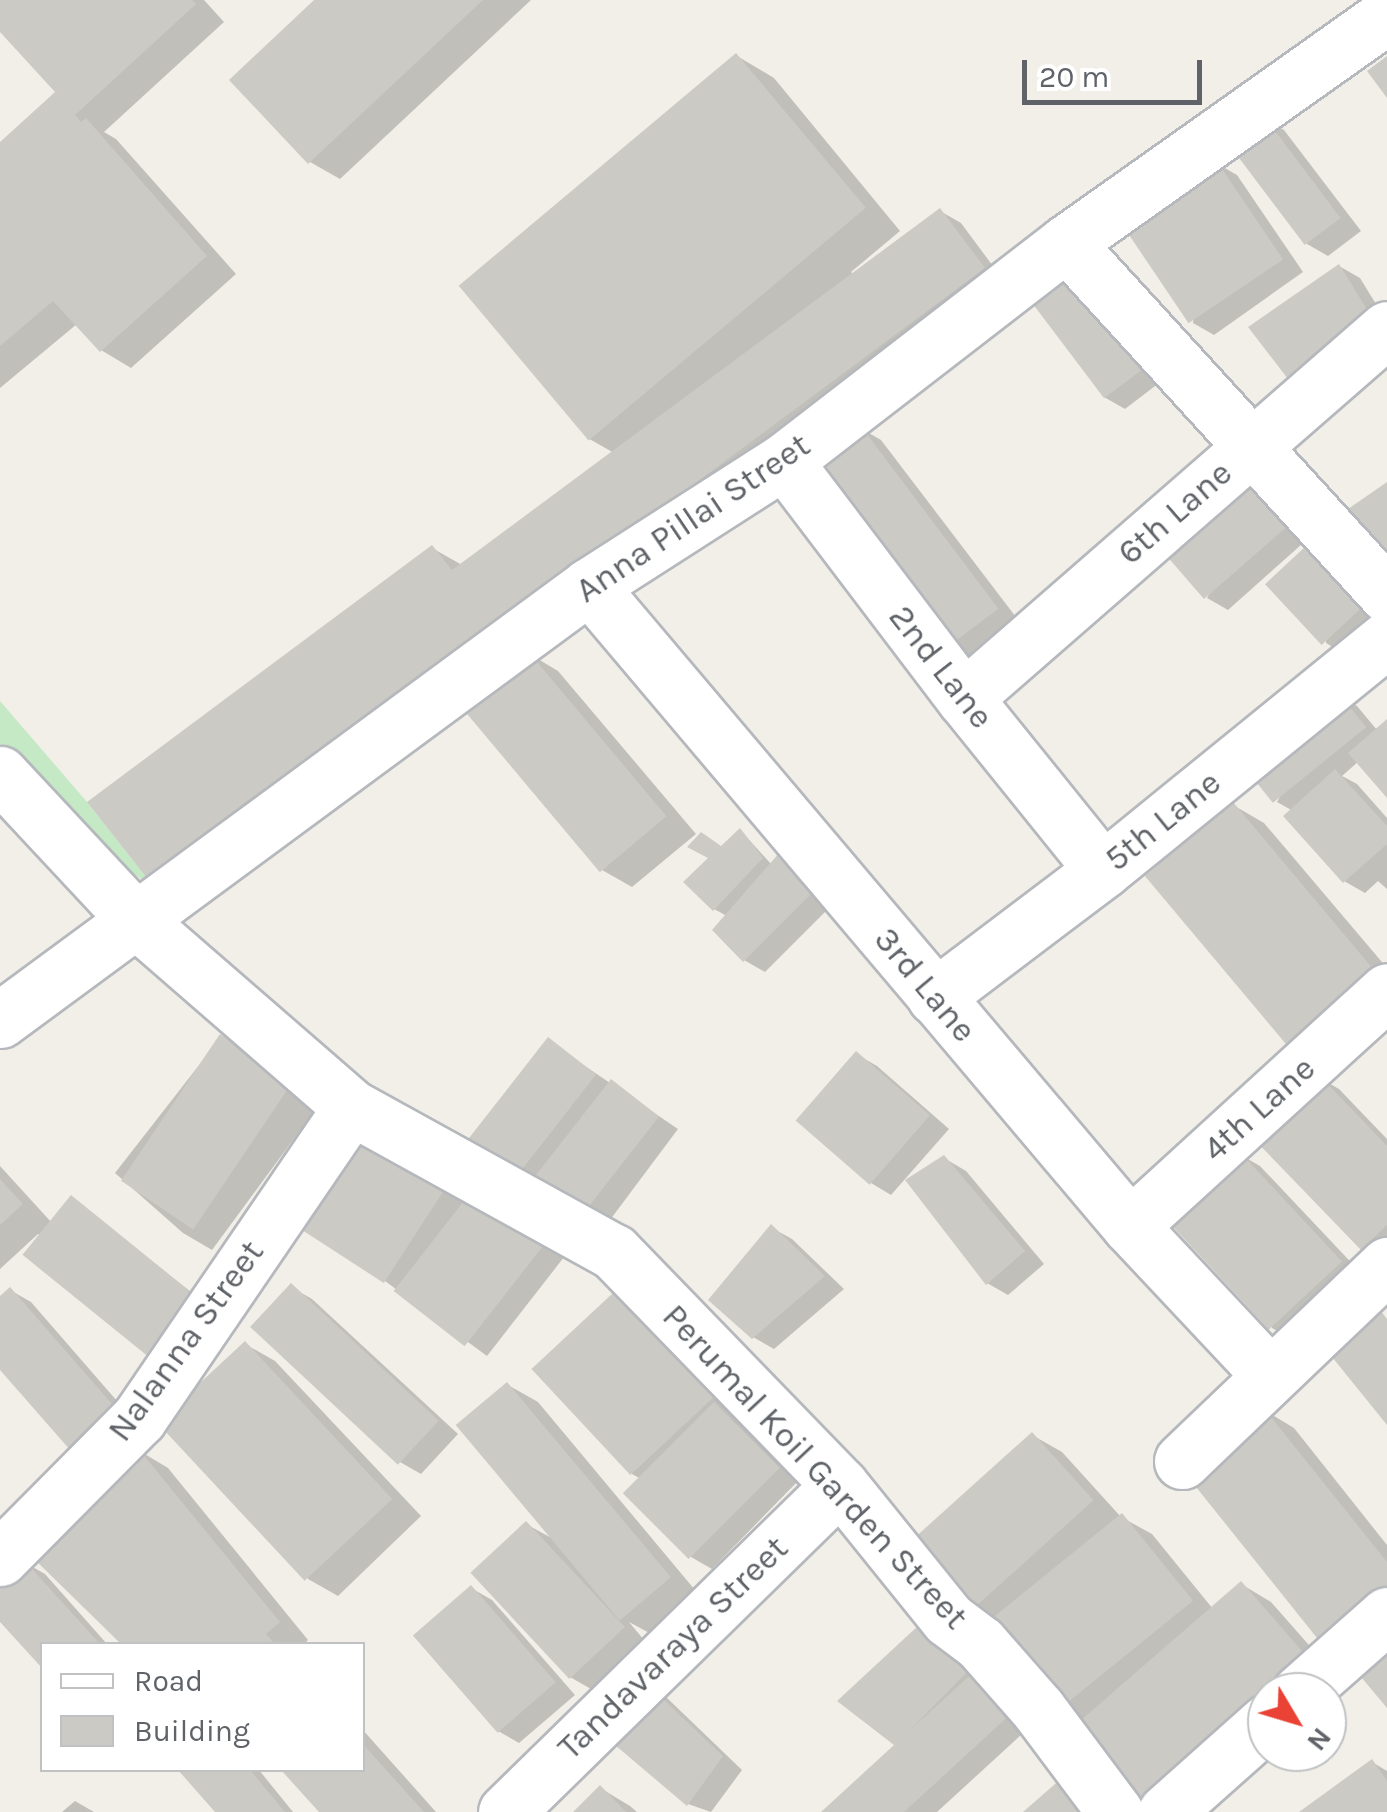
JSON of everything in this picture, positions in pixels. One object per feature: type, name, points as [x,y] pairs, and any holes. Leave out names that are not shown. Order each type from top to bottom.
[{"type":"street","name":"Anna Pillai Street","points":[[0,1020],[589,586],[784,461],[1066,243],[1387,16]]},
{"type":"street","points":[[1066,243],[1387,595]]},
{"type":"street","name":"6th Lane","points":[[964,698],[1387,329]]},
{"type":"street","name":"2nd Lane","points":[[784,461],[964,698],[1103,870]]},
{"type":"street","name":"3rd Lane","points":[[589,586],[1130,1226],[1270,1375]]},
{"type":"street","name":"5th Lane","points":[[935,997],[1103,870],[1387,638]]},
{"type":"street","name":"Perumal Koil Garden Street","points":[[0,774],[136,920],[351,1107],[614,1252],[840,1484],[948,1619],[980,1643],[1038,1709],[1115,1812]]},
{"type":"street","name":"4th Lane","points":[[1130,1226],[1387,992]]},
{"type":"street","name":"Nalanna Street","points":[[0,1558],[139,1418],[351,1107]]},
{"type":"street","points":[[1182,1461],[1387,1265]]},
{"type":"street","name":"Tandavaraya Street","points":[[506,1812],[840,1484]]},
{"type":"street","points":[[1323,1672],[1387,1615]]},
{"type":"street","points":[[1166,1812],[1247,1740]]},
{"type":"green space","points":[[0,701],[153,886],[91,848],[0,744]]},
{"type":"building","points":[[0,0],[192,0],[196,4],[75,115],[81,122],[86,118],[207,256],[100,352],[53,301],[0,346],[0,142],[55,92],[0,32]]},
{"type":"building","points":[[314,0],[483,0],[308,164],[229,80]]},
{"type":"building","points":[[736,53],[866,208],[589,440],[459,286]]},
{"type":"building","points":[[1387,56],[1387,98],[1367,71]]},
{"type":"building","points":[[1263,115],[1341,218],[1305,245],[1227,142]]},
{"type":"building","points":[[1216,160],[1283,259],[1189,323],[1121,224]]},
{"type":"building","points":[[940,208],[985,268],[153,886],[87,802],[432,545],[452,570]]},
{"type":"building","points":[[1339,264],[1371,316],[1295,388],[1248,327]]},
{"type":"building","points":[[1071,278],[1141,371],[1104,398],[1034,306]]},
{"type":"building","points":[[860,425],[998,609],[944,650],[806,466]]},
{"type":"building","points":[[1248,456],[1300,516],[1204,599],[1152,539]]},
{"type":"building","points":[[1387,482],[1387,578],[1335,518]]},
{"type":"building","points":[[1322,531],[1379,592],[1322,645],[1265,584]]},
{"type":"building","points":[[527,650],[666,816],[600,872],[460,706]]},
{"type":"building","points":[[1336,690],[1366,727],[1273,803],[1243,766]]},
{"type":"building","points":[[1387,719],[1387,798],[1348,753]]},
{"type":"building","points":[[1335,769],[1387,826],[1387,844],[1343,883],[1283,816]]},
{"type":"building","points":[[1233,802],[1382,980],[1294,1054],[1145,876]]},
{"type":"building","points":[[740,828],[763,858],[713,911],[683,882],[708,858],[687,847],[701,832],[721,846]]},
{"type":"building","points":[[780,852],[813,892],[743,962],[712,930]]},
{"type":"building","points":[[220,1034],[292,1083],[193,1229],[121,1181]]},
{"type":"building","points":[[548,1037],[596,1075],[509,1186],[461,1148]]},
{"type":"building","points":[[856,1051],[930,1115],[870,1185],[796,1120]]},
{"type":"building","points":[[1318,1074],[1387,1146],[1387,1225],[1361,1250],[1251,1136]]},
{"type":"building","points":[[611,1079],[659,1117],[577,1221],[529,1184]]},
{"type":"building","points":[[367,1129],[449,1182],[384,1283],[302,1230]]},
{"type":"building","points":[[1239,1151],[1342,1261],[1269,1330],[1166,1219]]},
{"type":"building","points":[[944,1155],[1025,1251],[986,1285],[905,1180]]},
{"type":"building","points":[[0,1179],[23,1204],[0,1225]]},
{"type":"building","points":[[478,1183],[549,1238],[465,1346],[394,1291]]},
{"type":"building","points":[[71,1195],[205,1303],[156,1363],[23,1255]]},
{"type":"building","points":[[771,1224],[825,1276],[752,1339],[708,1300]]},
{"type":"building","points":[[628,1279],[727,1385],[630,1475],[531,1369]]},
{"type":"building","points":[[291,1283],[439,1421],[398,1465],[250,1327]]},
{"type":"building","points":[[10,1287],[118,1411],[71,1451],[0,1370],[0,1296]]},
{"type":"building","points":[[1380,1310],[1387,1319],[1387,1425],[1328,1352]]},
{"type":"building","points":[[245,1341],[392,1499],[305,1581],[157,1423]]},
{"type":"building","points":[[507,1382],[671,1577],[620,1620],[456,1425]]},
{"type":"building","points":[[714,1402],[780,1468],[689,1559],[623,1493]]},
{"type":"building","points":[[1263,1407],[1387,1562],[1387,1599],[1325,1648],[1184,1472]]},
{"type":"building","points":[[1032,1432],[1094,1500],[962,1619],[900,1550]]},
{"type":"building","points":[[137,1447],[280,1622],[266,1634],[273,1642],[119,1642],[28,1553]]},
{"type":"building","points":[[1122,1513],[1193,1601],[1051,1716],[980,1628]]},
{"type":"building","points":[[526,1521],[625,1627],[569,1679],[470,1573]]},
{"type":"building","points":[[23,1559],[98,1642],[40,1642],[40,1666],[0,1622],[0,1580]]},
{"type":"building","points":[[1241,1581],[1309,1659],[1293,1672],[1247,1672],[1247,1712],[1132,1812],[1126,1812],[1061,1737]]},
{"type":"building","points":[[471,1585],[556,1682],[498,1733],[413,1636]]},
{"type":"building","points":[[933,1612],[983,1656],[910,1730],[988,1659],[1026,1700],[904,1812],[821,1812],[894,1745],[837,1701]]},
{"type":"building","points":[[1387,1634],[1387,1708],[1351,1665]]},
{"type":"building","points":[[645,1682],[723,1756],[687,1806],[602,1734]]},
{"type":"building","points":[[365,1746],[424,1812],[319,1812],[283,1772],[365,1772]]},
{"type":"building","points":[[1372,1759],[1387,1781],[1387,1812],[1299,1812]]},
{"type":"building","points":[[1071,1770],[1106,1812],[1023,1812]]},
{"type":"building","points":[[180,1772],[252,1772],[285,1812],[215,1812]]},
{"type":"building","points":[[600,1785],[626,1812],[573,1812]]}]
